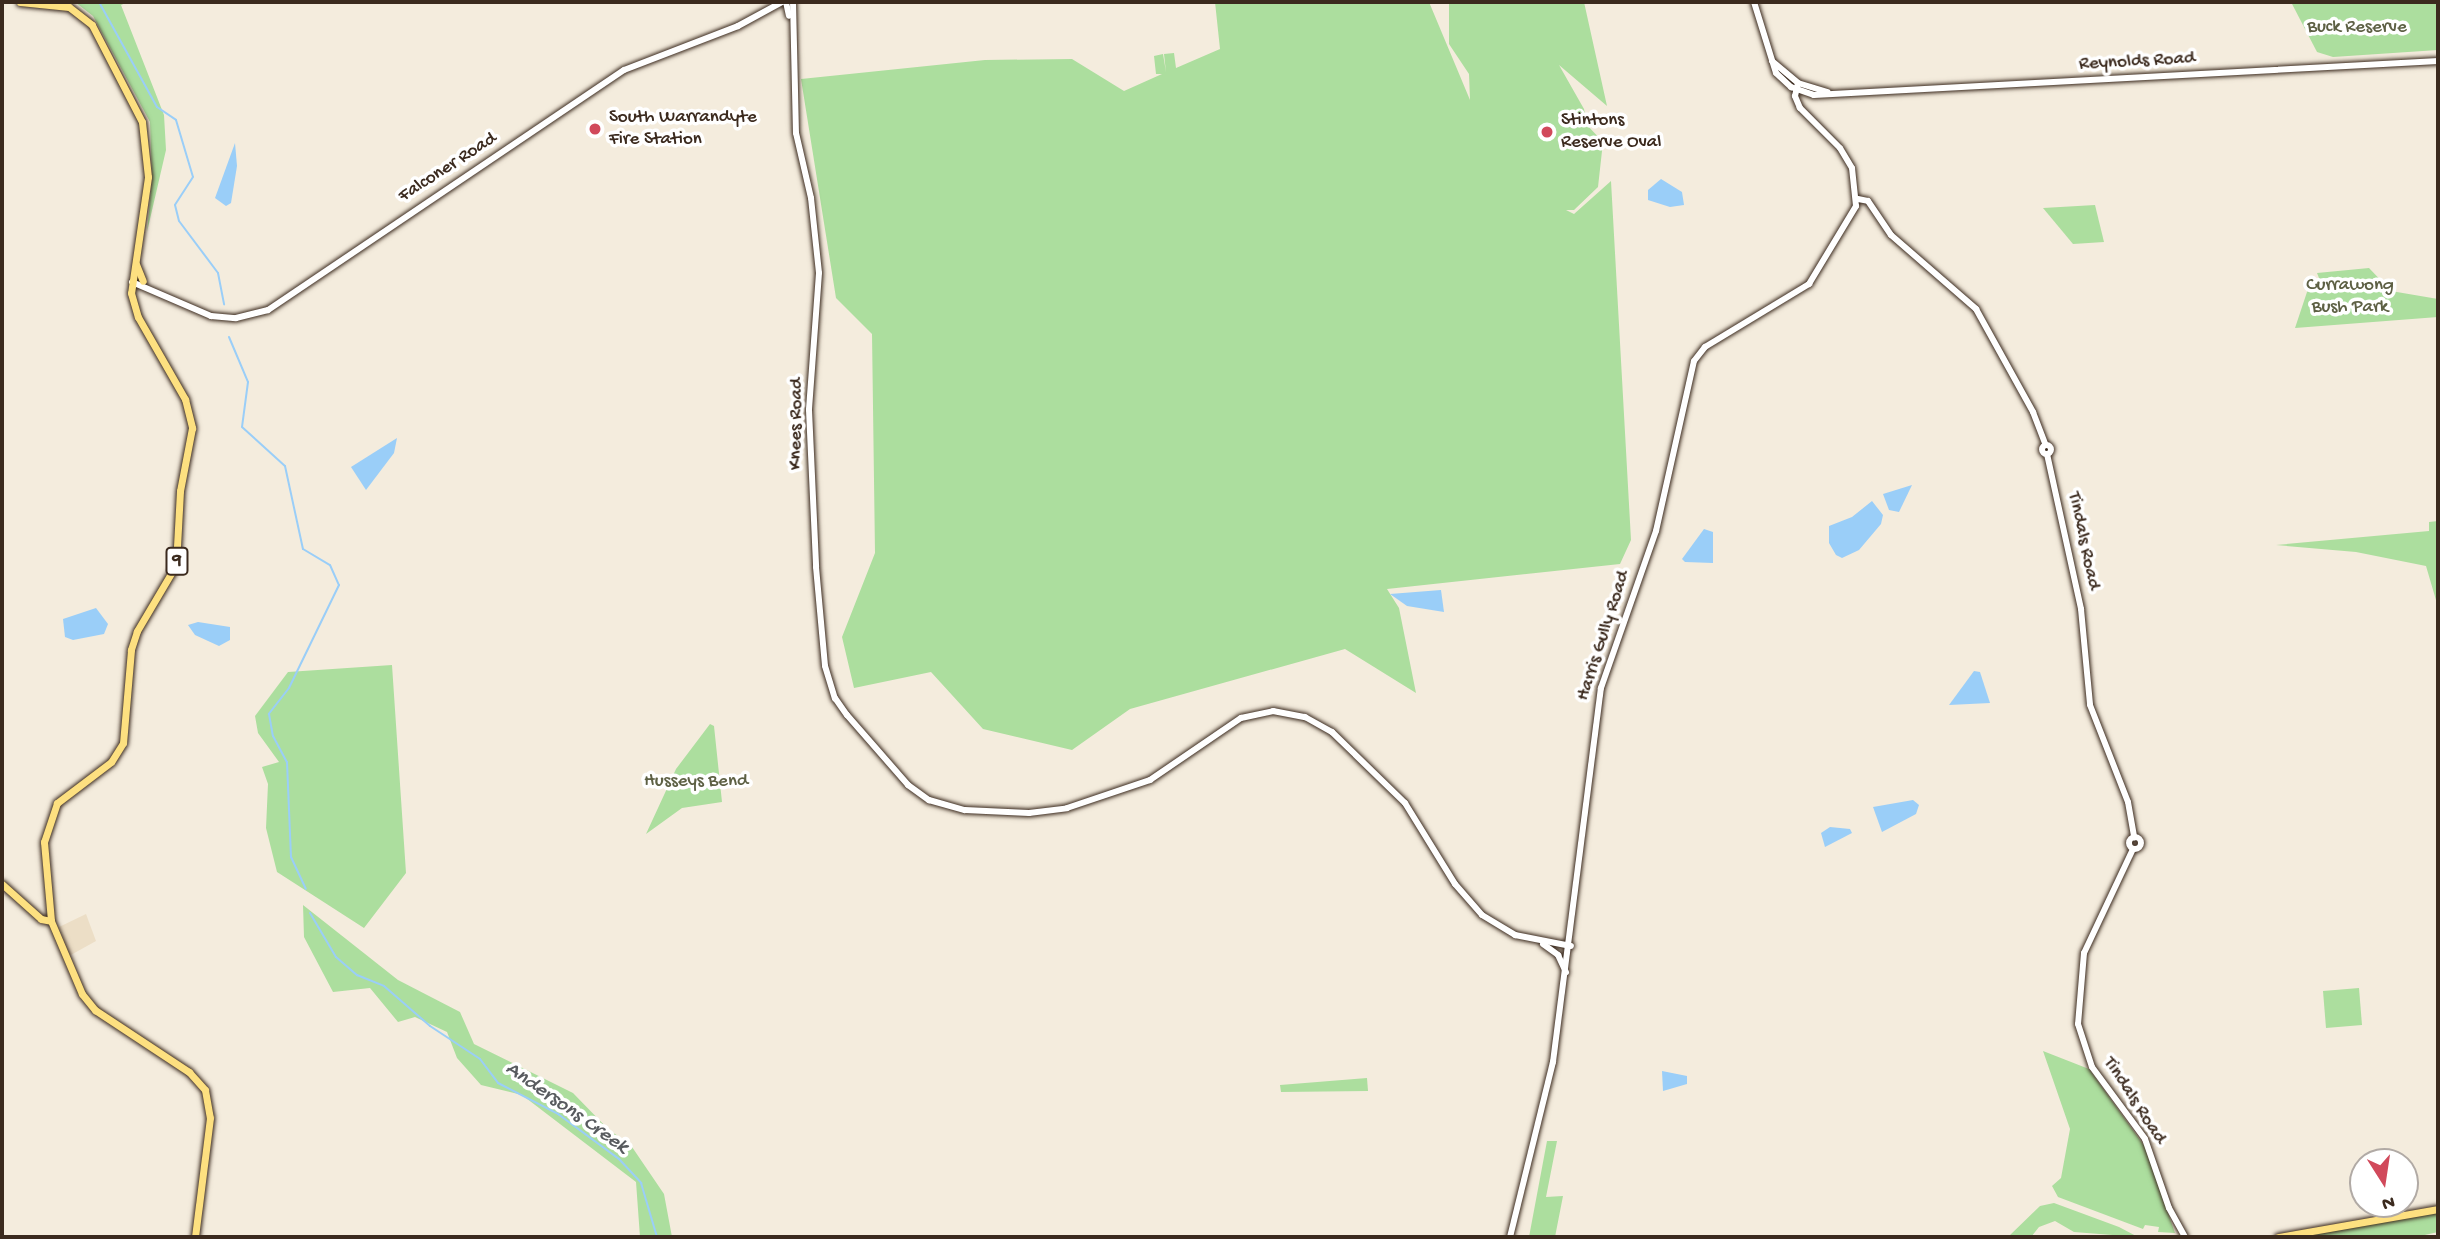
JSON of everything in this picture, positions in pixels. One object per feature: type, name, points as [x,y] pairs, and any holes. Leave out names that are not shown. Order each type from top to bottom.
[{"type":"main road","name":"9","points":[[20,2],[69,8],[83,16],[99,37],[137,111],[147,142],[148,177],[132,280],[132,298],[188,408],[192,428],[180,491],[180,543],[176,565],[137,631],[131,650],[123,743],[111,762],[57,803],[46,828],[48,905],[75,982],[95,1010],[189,1072],[205,1090],[210,1118],[195,1237]]},
{"type":"main road","name":"Knees Road","points":[[793,2],[791,24],[796,133],[816,231],[819,273],[809,424],[825,666],[841,709],[918,793],[965,810],[1056,811],[1150,780],[1241,718],[1290,712],[1332,732],[1394,791],[1415,815],[1455,884],[1482,915],[1503,929],[1538,942]]},
{"type":"main road","points":[[1754,2],[1770,59],[1799,87],[1799,103],[1846,157],[1856,180],[1857,201]]},
{"type":"main road","points":[[780,3],[789,16]]},
{"type":"main road","name":"Knees Road","points":[[780,3],[791,24]]},
{"type":"main road","name":"Falconer Road","points":[[132,280],[211,316],[236,318],[268,310],[624,70],[757,16],[780,3]]},
{"type":"main road","name":"Reynolds Road","points":[[1799,87],[1814,95],[2438,61]]},
{"type":"main road","name":"Reynolds Road","points":[[1799,87],[1837,94]]},
{"type":"main road","points":[[1799,103],[1814,95]]},
{"type":"main road","name":"Tindals Road","points":[[1857,201],[1871,206],[1894,238],[1976,309],[2033,412],[2045,444],[2051,447],[2047,454],[2081,609],[2090,705],[2128,802],[2134,837],[2141,842],[2133,849],[2084,953],[2078,1024],[2092,1067],[2145,1139],[2181,1236]]},
{"type":"main road","name":"Harris Gully Road","points":[[1510,1237],[1540,1130],[1567,979],[1601,688],[1656,530],[1694,361],[1705,347],[1811,281],[1851,222],[1857,201]]},
{"type":"main road","points":[[139,235],[136,267],[143,281]]},
{"type":"main road","name":"Falconer Road","points":[[132,280],[143,281],[155,292]]},
{"type":"main road","points":[[132,298],[138,289],[155,292]]},
{"type":"main road","points":[[2,884],[35,912],[51,919]]},
{"type":"main road","points":[[35,912],[48,905]]},
{"type":"main road","points":[[1538,942],[1571,946]]},
{"type":"main road","points":[[1538,942],[1558,956],[1567,979]]},
{"type":"main road","points":[[2277,1237],[2438,1209]]},
{"type":"shaded area","points":[[86,914],[96,941],[69,956],[59,927]]},
{"type":"green space","points":[[75,2],[128,2],[121,5],[164,115],[166,150],[147,232],[152,179],[150,122],[93,16]]},
{"type":"green space","points":[[1215,2],[1429,2],[1470,100],[1469,74],[1449,44],[1449,2],[1584,2],[1607,106],[1559,65],[1584,109],[1587,125],[1603,142],[1598,187],[1574,210],[1566,210],[1574,214],[1611,181],[1631,540],[1620,564],[1387,589],[1399,608],[1416,693],[1345,649],[1130,709],[1072,750],[983,729],[931,672],[854,688],[842,637],[875,553],[872,334],[836,298],[801,79],[985,60],[1072,59],[1124,91],[1162,74],[1156,74],[1154,56],[1163,54],[1166,72],[1164,54],[1174,53],[1176,68],[1220,49]]},
{"type":"green space","name":"Buck Reserve","points":[[2291,2],[2438,2],[2438,50],[2333,57],[2317,52]]},
{"type":"green space","points":[[2095,205],[2104,242],[2073,244],[2043,208]]},
{"type":"green space","name":"Currawong Bush Park","points":[[2369,268],[2391,291],[2438,299],[2438,317],[2295,328],[2308,289],[2321,283],[2317,273]]},
{"type":"green space","points":[[2438,521],[2438,607],[2426,566],[2356,552],[2276,545],[2429,531],[2429,522]]},
{"type":"green space","points":[[392,665],[406,873],[364,928],[277,872],[266,828],[268,784],[262,767],[279,762],[258,733],[255,716],[288,672]]},
{"type":"green space","name":"Husseys Bend","points":[[710,724],[714,726],[722,802],[682,808],[646,834],[676,769]]},
{"type":"green space","points":[[303,905],[398,980],[460,1012],[474,1044],[573,1093],[609,1130],[630,1144],[664,1194],[672,1237],[640,1237],[636,1182],[522,1095],[481,1085],[457,1058],[447,1032],[415,1017],[398,1022],[370,988],[333,992],[304,937]]},
{"type":"green space","points":[[2359,988],[2362,1025],[2326,1028],[2323,991]]},
{"type":"green space","points":[[2043,1051],[2089,1069],[2145,1147],[2175,1233],[2158,1232],[2159,1227],[2145,1225],[2143,1229],[2058,1197],[2052,1186],[2061,1178],[2070,1129]]},
{"type":"green space","points":[[1367,1078],[1368,1091],[1281,1092],[1280,1085]]},
{"type":"green space","points":[[1547,1141],[1557,1141],[1546,1197],[1563,1196],[1555,1237],[1529,1237]]},
{"type":"green space","points":[[2054,1203],[2119,1227],[2138,1237],[2074,1232],[2055,1221],[2039,1227],[2031,1237],[2008,1237],[2040,1206]]},
{"type":"green space","points":[[2438,1213],[2438,1232],[2416,1237],[2296,1237],[2419,1218]]},
{"type":"water","points":[[235,143],[237,166],[231,203],[226,206],[215,198]]},
{"type":"water","points":[[1661,179],[1682,192],[1684,205],[1670,207],[1648,200],[1648,190]]},
{"type":"water","points":[[397,438],[394,453],[366,490],[351,467]]},
{"type":"water","points":[[1912,485],[1899,512],[1889,510],[1883,494]]},
{"type":"water","points":[[1872,501],[1883,515],[1881,524],[1859,550],[1842,558],[1836,555],[1829,543],[1829,526],[1852,517]]},
{"type":"water","points":[[1704,529],[1713,532],[1713,563],[1685,562],[1682,559]]},
{"type":"water","points":[[1441,590],[1444,612],[1407,606],[1390,594]]},
{"type":"water","points":[[96,608],[108,624],[104,634],[73,640],[65,637],[63,619]]},
{"type":"water","points":[[198,622],[230,627],[230,640],[219,646],[195,635],[188,625]]},
{"type":"water","points":[[1974,671],[1980,672],[1990,703],[1949,705]]},
{"type":"water","points":[[1913,800],[1919,805],[1916,814],[1882,832],[1873,807]]},
{"type":"water","points":[[1830,827],[1850,829],[1852,833],[1825,847],[1821,833]]},
{"type":"water","points":[[1662,1071],[1687,1076],[1687,1084],[1663,1091]]},
{"type":"waterway","name":"Andersons Creek","points":[[99,2],[157,107],[176,120],[193,177],[175,205],[179,221],[218,273],[224,304]]},
{"type":"waterway","name":"Andersons Creek","points":[[229,337],[248,382],[242,427],[285,466],[303,549],[330,565],[339,585],[289,688],[269,714],[273,736],[287,762],[291,857],[306,889]]},
{"type":"waterway","name":"Andersons Creek","points":[[310,913],[336,957],[357,975],[384,986],[430,1026],[480,1059],[498,1083],[558,1114],[619,1159],[641,1183],[657,1237]]},
{"type":"place","name":"South Warrandyte Fire Station","points":[[595,129]]},
{"type":"place","name":"Stintons Reserve Oval","points":[[1547,132]]}]
